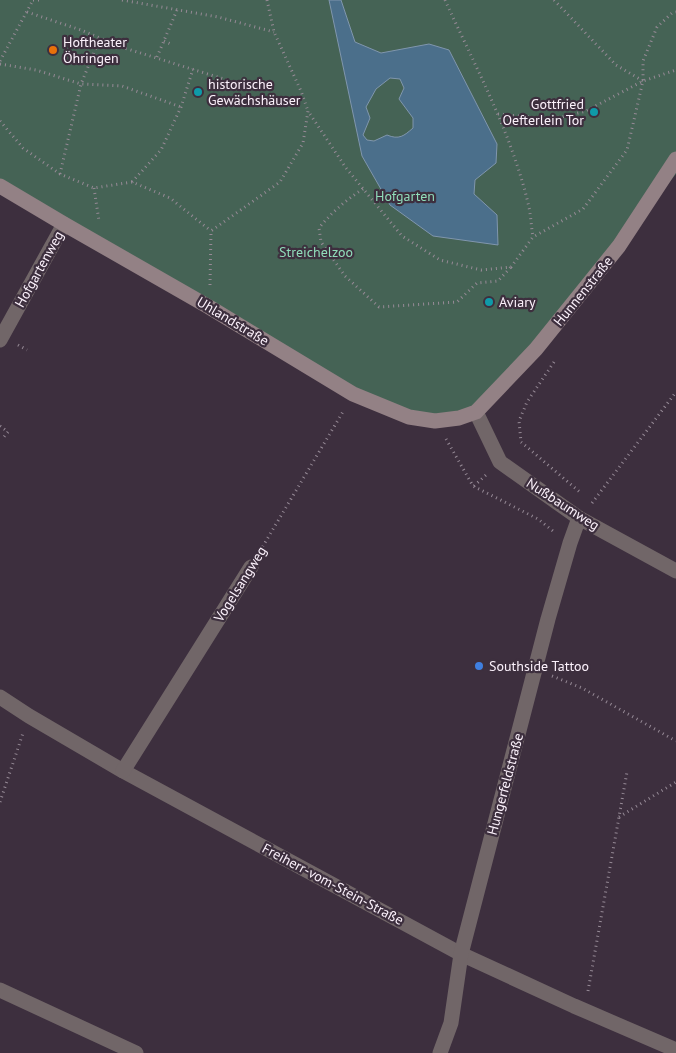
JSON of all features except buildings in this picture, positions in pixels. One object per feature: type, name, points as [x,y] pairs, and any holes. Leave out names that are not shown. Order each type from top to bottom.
[{"type":"main road","name":"Hunnenstraße","points":[[476,412],[536,350],[619,246],[676,158]]},
{"type":"main road","name":"Uhlandstraße","points":[[0,186],[209,307],[353,394],[410,417],[435,422],[459,418],[476,412]]},
{"type":"street","name":"Hofgartenweg","points":[[0,340],[64,224]]},
{"type":"street","name":"Nußbaumweg","points":[[476,412],[500,462],[580,518],[676,571]]},
{"type":"street","name":"Hungerfeldstraße","points":[[440,1053],[451,1023],[462,954],[535,670],[570,543],[580,518]]},
{"type":"street","name":"Vogelsangweg","points":[[123,771],[251,567]]},
{"type":"street","name":"Freiherr-vom-Stein-Straße","points":[[0,697],[28,716],[123,771],[462,954],[675,1051]]},
{"type":"street","points":[[0,990],[136,1053]]},
{"type":"path","points":[[42,0],[33,0],[0,63],[36,70],[81,84],[122,86],[181,107]]},
{"type":"path","points":[[122,0],[218,17],[274,32]]},
{"type":"path","points":[[267,0],[274,32],[308,111],[346,168],[402,236],[440,260],[481,270],[511,267]]},
{"type":"path","points":[[445,0],[498,114],[513,151],[528,204],[533,238]]},
{"type":"path","points":[[554,0],[616,65],[643,81]]},
{"type":"path","points":[[157,57],[177,10]]},
{"type":"path","points":[[26,12],[81,30],[118,46],[230,81]]},
{"type":"path","points":[[364,189],[346,200],[319,228],[321,242],[345,276],[379,307],[457,302],[477,283],[498,281],[533,238],[583,209],[627,150],[643,81],[644,61],[657,27],[672,13],[676,12]]},
{"type":"path","points":[[60,174],[81,84],[100,38]]},
{"type":"path","points":[[164,41],[172,45]]},
{"type":"path","points":[[132,182],[161,150],[181,107],[193,69]]},
{"type":"path","points":[[498,114],[538,118],[562,117],[586,111],[643,81],[676,70]]},
{"type":"path","points":[[211,231],[280,182],[303,143],[308,111]]},
{"type":"path","points":[[0,121],[23,148],[60,174],[94,188],[132,182],[170,198],[211,231]]},
{"type":"path","points":[[209,307],[211,231]]},
{"type":"path","points":[[556,359],[527,402],[519,421],[520,442],[593,503],[676,392]]},
{"type":"path","name":"Vogelsangweg","points":[[251,567],[353,394]]},
{"type":"path","points":[[435,422],[474,486],[538,519],[570,543]]},
{"type":"path","points":[[0,426],[8,432],[3,438]]},
{"type":"path","points":[[535,670],[582,688],[676,742]]},
{"type":"path","points":[[0,802],[28,716]]},
{"type":"path","points":[[574,1006],[588,992],[627,772]]},
{"type":"path","points":[[619,817],[676,782]]},
{"type":"green space","name":"Hofgarten","points":[[0,0],[676,0],[676,174],[536,349],[476,412],[435,421],[353,394],[0,186]]},
{"type":"water","points":[[329,0],[341,0],[355,42],[381,53],[429,44],[449,50],[497,144],[496,163],[475,180],[474,194],[497,215],[498,245],[433,236],[390,205],[362,156]],"holes":[[[390,78],[400,79],[404,88],[399,99],[413,118],[413,128],[401,136],[387,135],[374,141],[367,140],[363,135],[370,118],[366,107],[376,89]]]},
{"type":"place","name":"Hoftheater Öhringen","points":[[53,50]]},
{"type":"place","name":"historische Gewächshäuser","points":[[198,92]]},
{"type":"place","name":"Gottfried Oefterlein Tor","points":[[594,112]]},
{"type":"place","name":"Aviary","points":[[489,302]]},
{"type":"place","name":"Southside Tattoo","points":[[479,666]]},
{"type":"park label","name":"Streichelzoo","points":[[316,252]]}]
